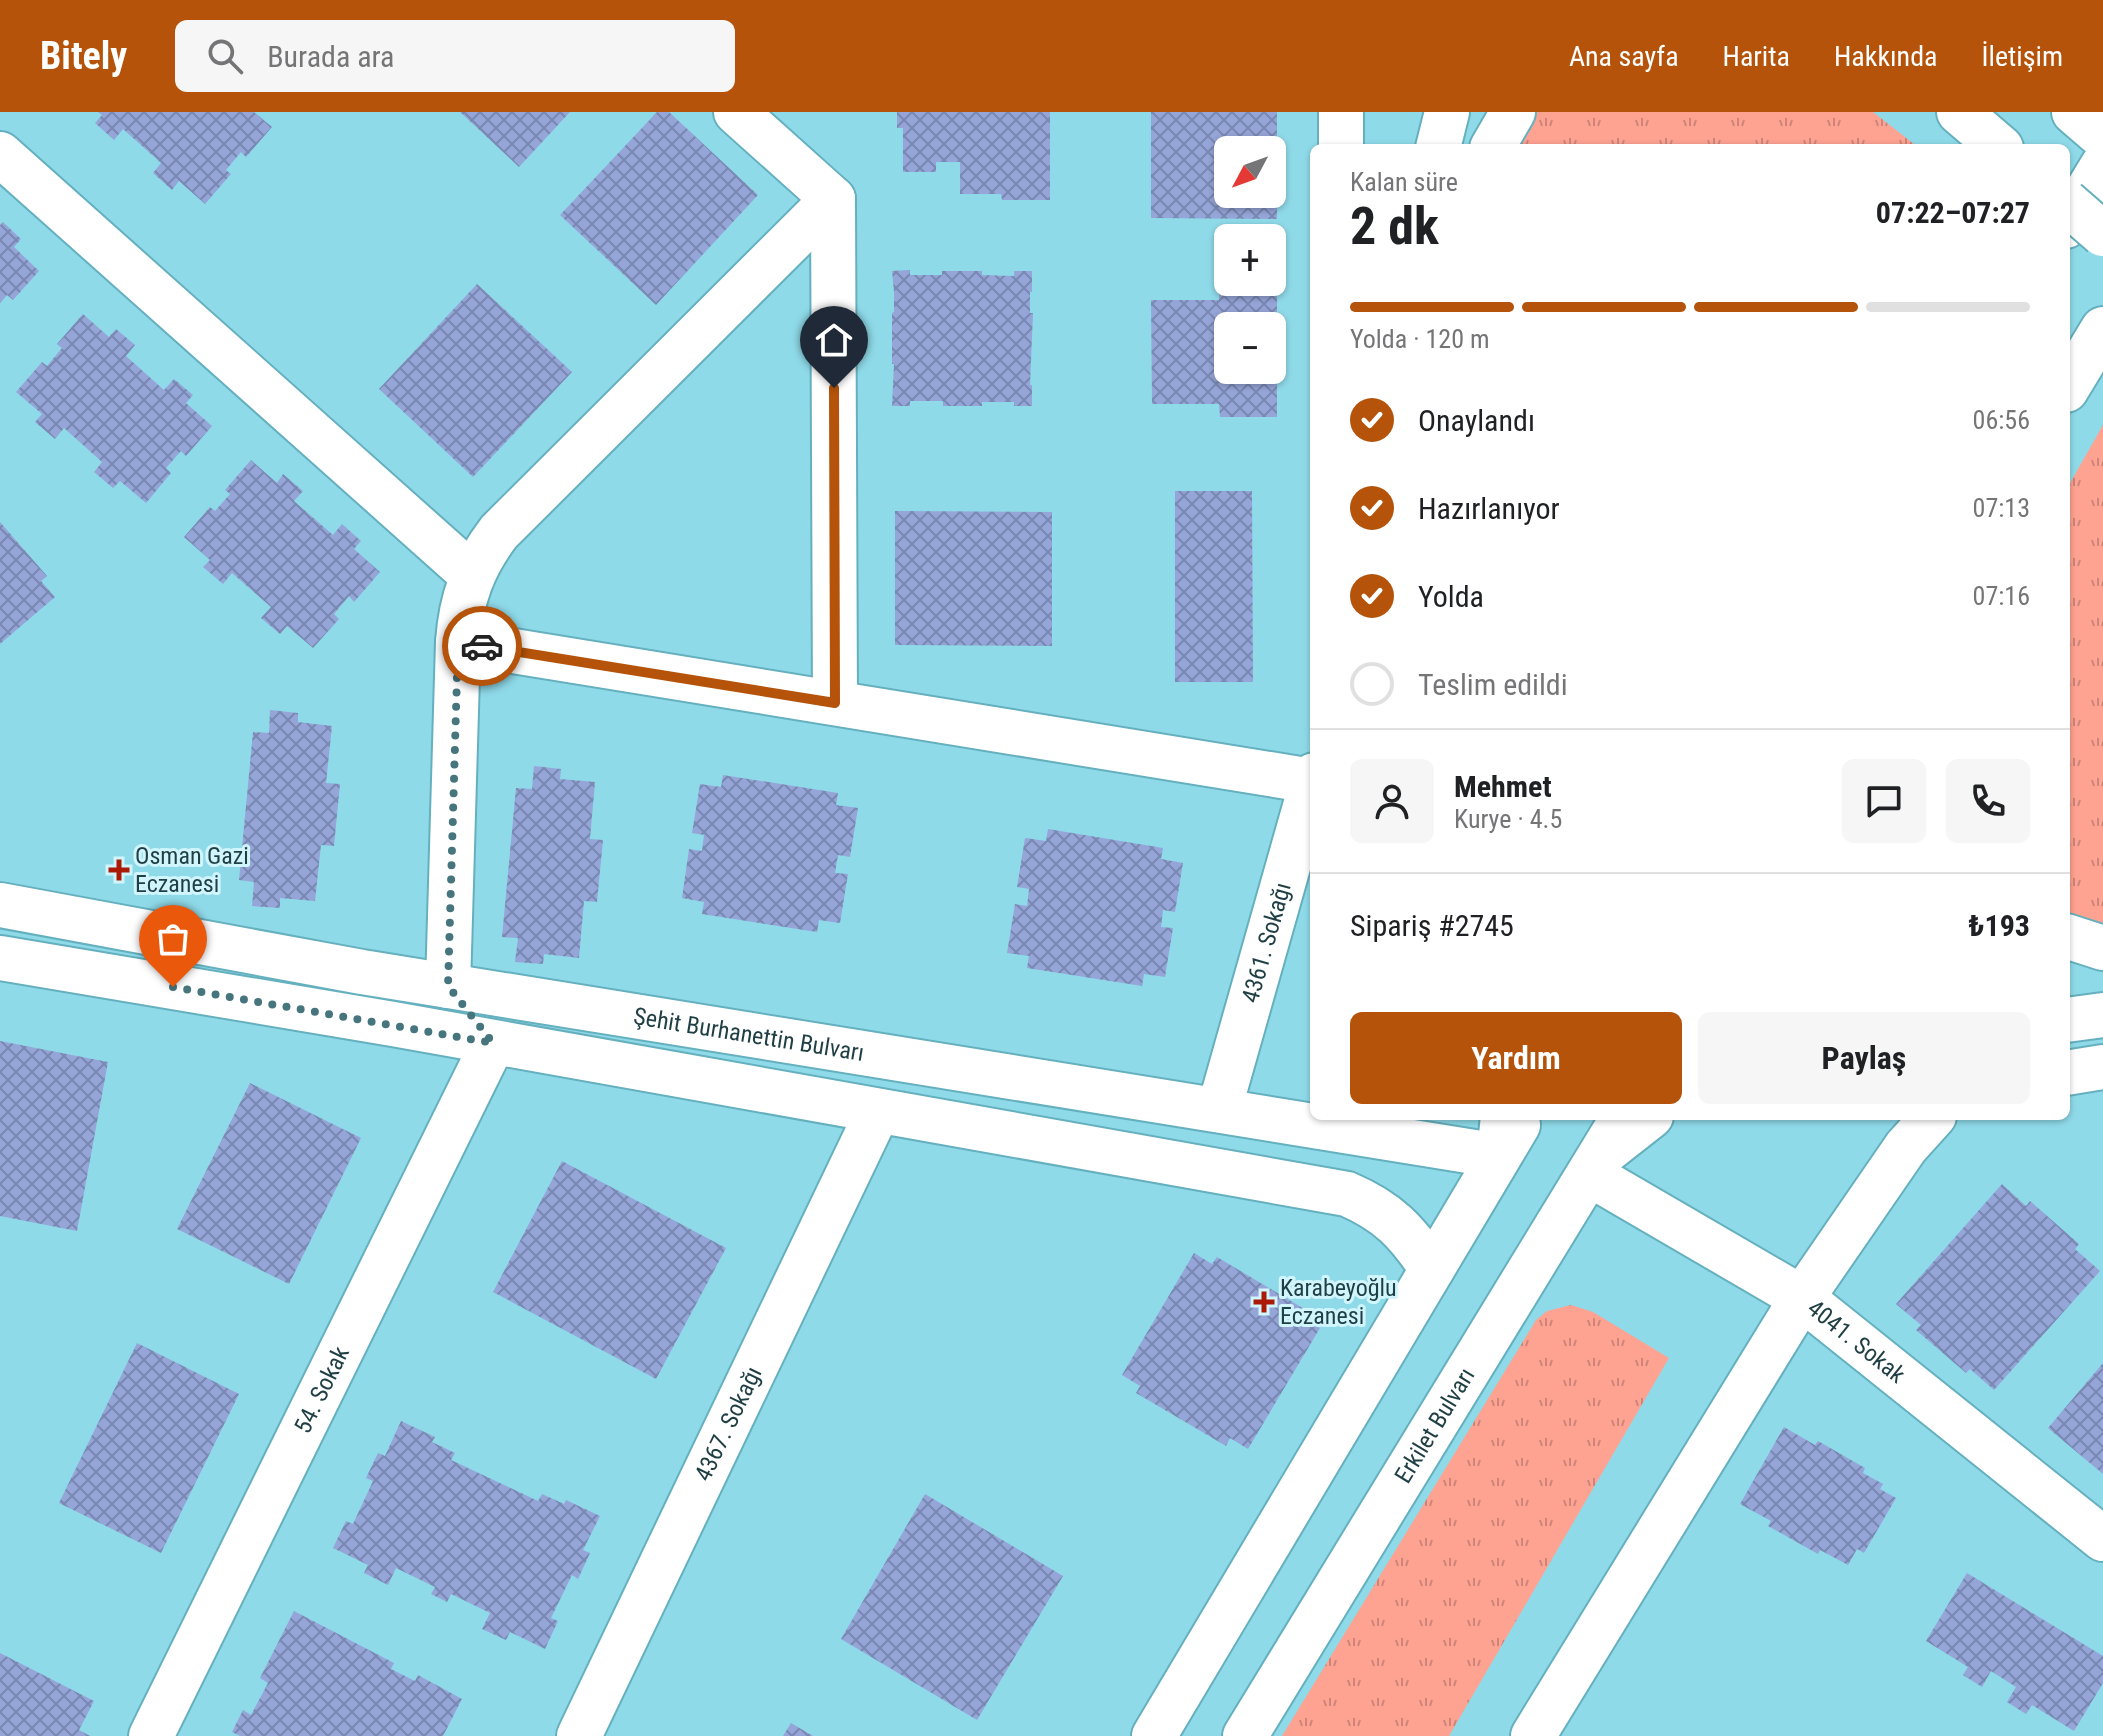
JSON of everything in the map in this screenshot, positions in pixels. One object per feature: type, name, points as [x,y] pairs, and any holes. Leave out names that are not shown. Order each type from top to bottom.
[{"type":"main road","points":[[736,112],[833,199],[835,703]]},
{"type":"main road","points":[[1341,112],[1341,144]]},
{"type":"main road","points":[[1439,144],[1447,112]]},
{"type":"main road","points":[[1494,144],[1513,112]]},
{"type":"main road","points":[[1959,112],[1996,144]]},
{"type":"main road","points":[[2074,112],[2103,137]]},
{"type":"main road","points":[[0,154],[472,575]]},
{"type":"main road","points":[[2070,219],[2103,165]]},
{"type":"main road","points":[[493,1043],[448,986],[458,642],[464,597],[472,575],[499,532],[833,199]]},
{"type":"main road","points":[[2070,205],[2103,234]]},
{"type":"main road","points":[[2070,383],[2103,329]]},
{"type":"main road","points":[[458,642],[1310,778]]},
{"type":"main road","name":"4361. Sokağı","points":[[1219,1110],[1310,789]]},
{"type":"main road","name":"Şehit Burhanettin Bulvarı","points":[[0,905],[448,986],[1219,1110],[1310,1118]]},
{"type":"main road","points":[[2070,937],[2103,948]]},
{"type":"main road","name":"Şehit Burhanettin Bulvarı","points":[[0,958],[1347,1194],[1374,1205],[1395,1222],[1432,1269]]},
{"type":"main road","points":[[2070,1019],[2103,1015]]},
{"type":"main road","name":"54. Sokak","points":[[151,1736],[493,1043]]},
{"type":"main road","points":[[2070,1072],[2103,1067]]},
{"type":"main road","name":"4367. Sokağı","points":[[579,1736],[878,1111]]},
{"type":"main road","name":"Şehit Burhanettin Bulvarı","points":[[1327,1120],[1501,1136]]},
{"type":"main road","points":[[1154,1736],[1432,1269],[1501,1136],[1519,1120]]},
{"type":"main road","name":"Erkilet Bulvarı","points":[[1245,1736],[1622,1120]]},
{"type":"main road","points":[[1594,1165],[1646,1120]]},
{"type":"main road","points":[[1533,1736],[1802,1298],[1906,1147],[1930,1120]]},
{"type":"main road","name":"4041. Sokak","points":[[1594,1165],[1802,1298],[2103,1539]]},
{"type":"green space","points":[[1537,112],[1873,112],[1914,144],[1516,144]]},
{"type":"green space","points":[[2103,425],[2103,929],[2070,917],[2070,483]]},
{"type":"green space","points":[[1571,1305],[1593,1312],[1669,1358],[1449,1736],[1282,1736],[1536,1320],[1547,1311]]},
{"type":"building","points":[[98,112],[254,112],[272,127],[246,157],[241,152],[226,170],[231,174],[205,204],[179,181],[172,190],[153,173],[161,163],[123,129],[114,140],[95,123],[102,115]]},
{"type":"building","points":[[460,112],[570,112],[519,167]]},
{"type":"building","points":[[657,112],[669,112],[758,195],[656,305],[560,215]]},
{"type":"building","points":[[897,112],[1050,112],[1050,200],[1002,200],[1001,194],[960,194],[960,162],[936,162],[936,172],[903,172],[903,128],[897,128]]},
{"type":"building","points":[[1151,112],[1277,112],[1277,136],[1214,136],[1214,208],[1277,208],[1277,219],[1151,218]]},
{"type":"building","points":[[3,222],[21,239],[14,247],[39,271],[13,300],[7,295],[0,303],[0,225]]},
{"type":"building","points":[[910,270],[910,275],[982,271],[982,275],[1014,276],[1014,271],[1032,271],[1032,406],[1014,406],[1014,402],[982,402],[982,406],[943,406],[943,401],[910,401],[910,406],[892,406],[892,271]]},
{"type":"building","points":[[477,284],[572,372],[473,477],[379,389]]},
{"type":"building","points":[[1277,296],[1277,312],[1214,312],[1214,384],[1277,384],[1277,417],[1220,417],[1219,404],[1152,404],[1151,300]]},
{"type":"building","points":[[83,314],[109,337],[116,329],[135,345],[126,356],[164,390],[174,379],[193,395],[186,403],[212,426],[186,456],[181,451],[166,468],[171,473],[146,503],[120,481],[113,488],[94,472],[102,462],[64,428],[55,439],[35,422],[42,414],[16,392],[42,362],[47,366],[62,348],[57,344]]},
{"type":"building","points":[[251,460],[277,483],[283,474],[303,491],[294,501],[333,535],[342,524],[361,541],[354,549],[380,572],[354,602],[349,596],[334,614],[339,619],[313,648],[287,626],[280,634],[261,618],[271,607],[232,573],[223,584],[203,567],[210,560],[184,537],[210,507],[215,511],[230,494],[225,490]]},
{"type":"building","points":[[1175,491],[1252,491],[1253,682],[1175,682]]},
{"type":"building","points":[[895,511],[1052,512],[1052,646],[895,645]]},
{"type":"building","points":[[0,522],[47,576],[41,581],[55,597],[0,644]]},
{"type":"building","points":[[270,710],[298,713],[298,722],[332,726],[326,783],[340,784],[334,846],[321,845],[315,901],[280,898],[280,908],[252,906],[254,882],[239,880],[253,732],[269,733]]},
{"type":"building","points":[[534,766],[561,769],[560,779],[595,782],[590,839],[603,840],[597,902],[584,901],[579,958],[544,954],[543,964],[515,962],[518,938],[502,937],[516,788],[532,789]]},
{"type":"building","points":[[723,775],[838,793],[836,805],[858,808],[850,857],[838,855],[835,873],[848,874],[840,923],[819,920],[817,932],[702,914],[704,902],[682,898],[689,849],[702,851],[704,835],[692,833],[700,784],[721,787]]},
{"type":"building","points":[[1048,829],[1163,848],[1161,859],[1183,863],[1175,912],[1163,910],[1161,927],[1173,928],[1165,977],[1144,974],[1142,986],[1027,968],[1029,956],[1007,953],[1015,904],[1027,906],[1029,889],[1017,887],[1025,838],[1046,841]]},
{"type":"building","points":[[0,1041],[108,1062],[77,1231],[0,1216]]},
{"type":"building","points":[[250,1083],[361,1138],[289,1284],[177,1229]]},
{"type":"building","points":[[562,1161],[726,1248],[656,1379],[493,1292]]},
{"type":"building","points":[[2002,1184],[2026,1206],[2030,1201],[2079,1244],[2075,1249],[2100,1271],[1994,1390],[1970,1369],[1966,1373],[1916,1330],[1921,1325],[1896,1304]]},
{"type":"building","points":[[1194,1253],[1212,1264],[1217,1257],[1306,1310],[1301,1317],[1320,1328],[1248,1449],[1230,1438],[1226,1446],[1136,1393],[1140,1386],[1122,1375]]},
{"type":"building","points":[[137,1343],[239,1394],[161,1553],[59,1503]]},
{"type":"building","points":[[2103,1363],[2103,1474],[2048,1428]]},
{"type":"building","points":[[401,1421],[435,1437],[432,1442],[455,1453],[451,1460],[538,1501],[542,1494],[564,1504],[566,1500],[600,1516],[583,1550],[590,1553],[578,1579],[572,1575],[551,1618],[558,1621],[545,1649],[510,1632],[506,1640],[482,1629],[490,1613],[451,1594],[447,1602],[431,1594],[435,1587],[396,1568],[388,1585],[364,1573],[368,1565],[333,1548],[346,1521],[353,1524],[373,1481],[366,1478],[378,1453],[385,1456]]},
{"type":"building","points":[[1784,1427],[1815,1445],[1818,1441],[1865,1468],[1863,1473],[1883,1484],[1880,1489],[1896,1498],[1864,1553],[1857,1549],[1848,1565],[1820,1550],[1818,1554],[1768,1526],[1771,1521],[1740,1504]]},
{"type":"building","points":[[925,1494],[1063,1576],[977,1720],[841,1639]]},
{"type":"building","points":[[1967,1573],[2103,1656],[2103,1683],[2074,1731],[2032,1705],[2026,1714],[2007,1702],[2016,1687],[1991,1671],[1982,1687],[1963,1675],[1968,1667],[1926,1641]]},
{"type":"building","points":[[294,1611],[394,1663],[391,1669],[415,1681],[418,1675],[462,1699],[443,1736],[240,1736],[232,1732],[243,1710],[251,1715],[268,1683],[260,1678]]},
{"type":"building","points":[[0,1653],[94,1701],[79,1730],[90,1736],[0,1736]]},
{"type":"building","points":[[791,1723],[813,1736],[783,1736]]},
{"type":"way so far","points":[[173,987],[493,1043],[448,986],[458,642],[482,646]]},
{"type":"place","name":"Osman Gazi Eczanesi","points":[[119,870]]},
{"type":"place","name":"Karabeyoğlu Eczanesi","points":[[1264,1302]]},
{"type":"route","points":[[482,646],[835,703],[834,388]]}]
